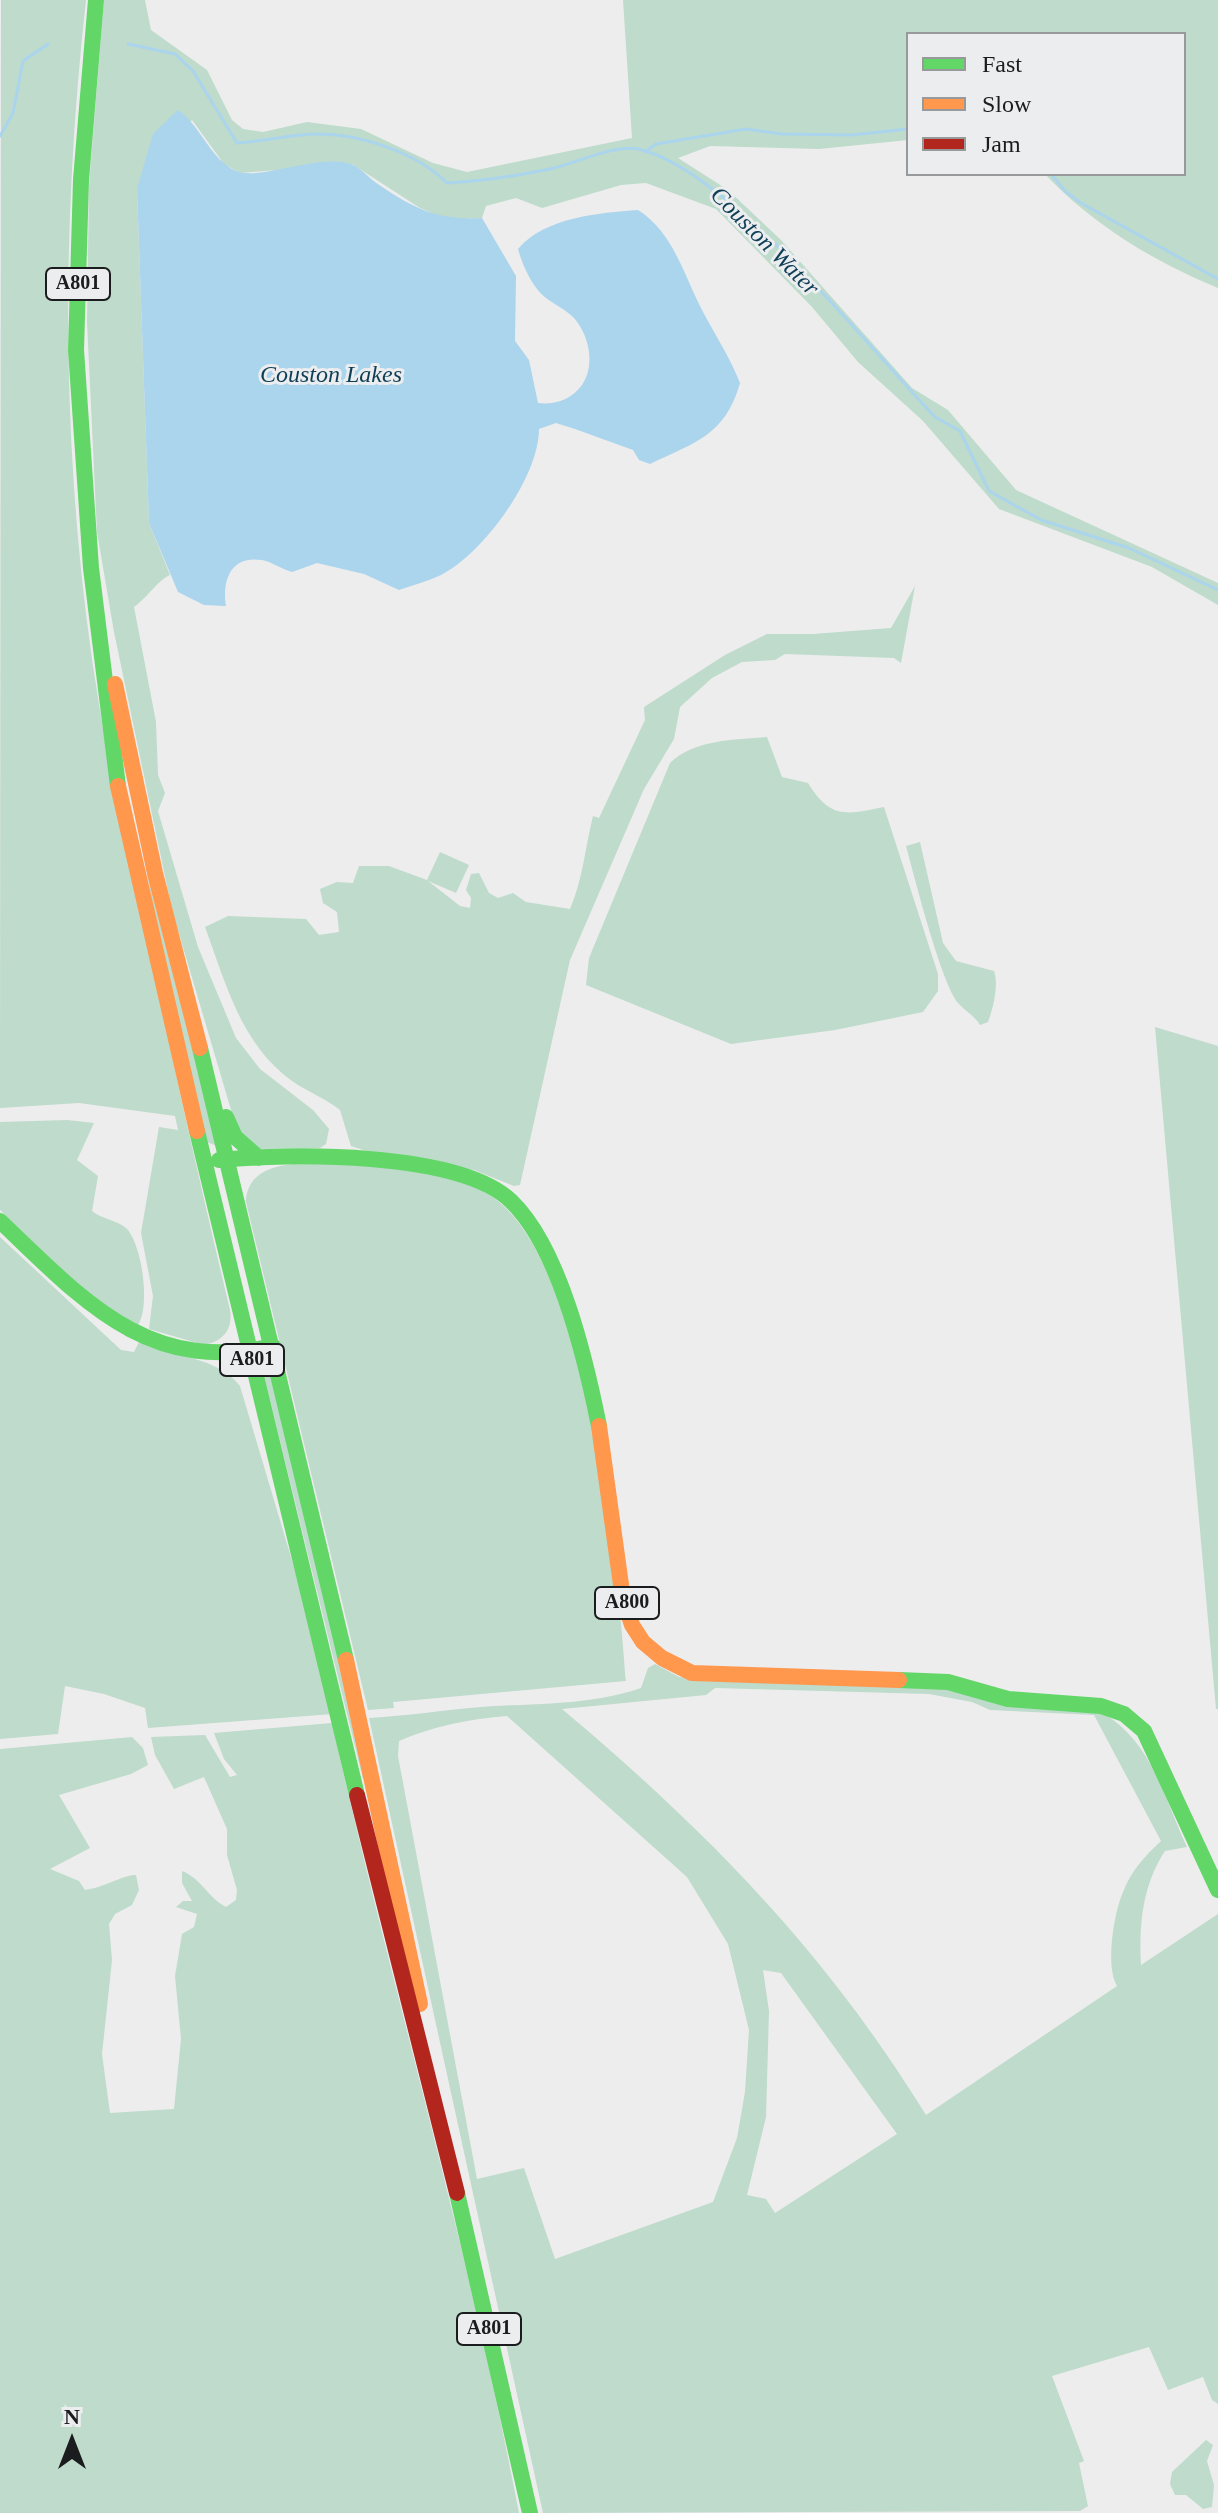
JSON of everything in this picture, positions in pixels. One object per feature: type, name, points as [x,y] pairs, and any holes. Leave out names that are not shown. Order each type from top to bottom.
[{"type":"main road","name":"A801","points":[[96,0],[81,180],[76,350],[91,568],[115,773],[204,1162],[446,2146],[530,2513]]},
{"type":"main road","name":"A801","points":[[91,568],[155,873],[273,1346],[408,1937],[446,2146]]},
{"type":"main road","points":[[185,989],[193,1001],[227,1122],[242,1145],[259,1158]]},
{"type":"main road","name":"A800","points":[[204,1162],[337,1156],[448,1173],[485,1183],[504,1194],[520,1210],[535,1234],[579,1332],[594,1391],[631,1620],[638,1635],[672,1665],[692,1673],[948,1682],[1008,1699],[1101,1706],[1124,1714],[1144,1731],[1218,1890]]},
{"type":"main road","points":[[0,1221],[72,1288],[107,1315],[156,1343],[196,1353],[230,1355],[273,1346]]},
{"type":"green space","points":[[1,0],[86,0],[72,175],[69,264],[68,352],[77,529],[86,617],[107,748],[230,1310],[230,1323],[225,1334],[204,1345],[149,1329],[153,1296],[141,1233],[159,1127],[178,1130],[175,1116],[79,1103],[0,1108]]},
{"type":"green space","points":[[104,0],[145,0],[151,30],[207,70],[232,120],[243,129],[263,132],[307,122],[361,129],[433,163],[467,172],[632,138],[623,0],[1218,0],[1218,288],[1170,266],[1125,240],[1083,210],[1047,176],[1186,176],[1186,32],[906,32],[906,140],[819,149],[710,146],[678,158],[728,190],[781,240],[912,388],[948,410],[1016,490],[1218,583],[1218,605],[1152,567],[999,509],[923,421],[858,362],[812,307],[716,209],[646,183],[621,185],[542,208],[516,198],[486,206],[482,218],[449,220],[420,208],[352,164],[240,173],[224,164],[192,120],[137,189],[149,523],[170,575],[134,607],[156,722],[158,775],[165,793],[158,811],[198,947],[236,1038],[260,1069],[313,1110],[329,1129],[326,1144],[320,1148],[260,1149],[237,1130],[172,910],[114,632],[97,532],[87,322],[89,185]]},
{"type":"green space","points":[[915,586],[901,663],[894,658],[785,654],[775,660],[742,662],[712,678],[680,707],[674,739],[644,789],[570,960],[520,1185],[514,1186],[474,1170],[381,1156],[351,1146],[340,1110],[292,1081],[260,1049],[237,1012],[205,927],[228,916],[306,919],[319,935],[339,932],[337,912],[323,903],[320,889],[337,882],[353,883],[359,866],[389,866],[427,880],[440,852],[469,865],[456,893],[428,881],[460,906],[470,908],[471,898],[466,890],[471,874],[479,873],[489,893],[498,898],[513,893],[526,902],[570,909],[581,875],[593,816],[599,818],[645,720],[644,707],[725,655],[767,634],[891,628]]},
{"type":"green space","points":[[767,737],[782,777],[808,783],[832,809],[859,812],[884,807],[938,974],[938,991],[923,1012],[835,1030],[731,1044],[586,985],[589,958],[670,763],[703,745]]},
{"type":"green space","points":[[136,813],[217,1146],[207,1142],[155,917]]},
{"type":"green space","points":[[920,842],[943,943],[956,961],[994,971],[996,990],[992,1011],[988,1022],[980,1025],[952,994],[937,954],[906,846]]},
{"type":"green space","points":[[1155,1027],[1218,1046],[1218,1709],[1216,1709]]},
{"type":"green space","points":[[67,1120],[94,1123],[77,1160],[98,1176],[92,1211],[126,1228],[132,1236],[143,1275],[144,1304],[138,1325],[82,1287],[0,1210],[0,1122]]},
{"type":"green space","points":[[333,1162],[413,1171],[472,1186],[488,1194],[522,1227],[550,1279],[573,1345],[591,1418],[615,1567],[626,1681],[393,1702],[394,1708],[368,1710],[246,1202],[249,1188],[266,1171],[291,1164]]},
{"type":"green space","points":[[0,1237],[121,1350],[134,1352],[139,1342],[206,1363],[230,1376],[240,1386],[296,1574],[333,1714],[148,1728],[145,1708],[104,1694],[65,1686],[58,1734],[0,1739]]},
{"type":"green space","points":[[261,1363],[270,1369],[368,1778],[363,1779]]},
{"type":"green space","points":[[655,1664],[679,1677],[935,1687],[1104,1714],[1134,1740],[1155,1773],[1187,1847],[1165,1851],[1151,1878],[1142,1921],[1141,1965],[1218,1914],[1218,2404],[1212,2400],[1203,2377],[1168,2390],[1149,2347],[1052,2376],[1084,2461],[1079,2463],[1088,2506],[1080,2511],[543,2513],[369,1718],[602,1698],[641,1688],[648,1668]],"holes":[[[715,1688],[929,1694],[972,1702],[990,1710],[1094,1715],[1161,1841],[1134,1871],[1120,1901],[1111,1953],[1117,1986],[926,2115],[847,2000],[761,1897],[666,1801],[562,1709],[706,1695]],[[507,1716],[687,1877],[728,1944],[749,2030],[745,2092],[737,2138],[713,2202],[555,2259],[524,2168],[477,2179],[398,1756],[399,1741],[452,1724]],[[763,1970],[781,1973],[897,2134],[775,2213],[766,2199],[747,2195],[766,2117],[769,2011]]]},
{"type":"green space","points":[[332,1723],[477,2314],[519,2513],[0,2513],[0,1749],[132,1737],[143,1748],[148,1765],[131,1774],[59,1795],[90,1848],[50,1869],[79,1881],[85,1890],[136,1875],[139,1890],[132,1905],[115,1914],[109,1924],[112,1960],[102,2054],[110,2113],[174,2109],[181,2039],[175,1976],[182,1934],[194,1927],[197,1914],[176,1907],[183,1901],[192,1901],[182,1883],[182,1871],[226,1907],[236,1900],[237,1890],[227,1855],[227,1829],[204,1777],[174,1789],[155,1755],[151,1737],[205,1735],[230,1777],[237,1775],[224,1759],[214,1733]]},
{"type":"green space","points":[[1206,2440],[1213,2445],[1207,2461],[1214,2485],[1212,2507],[1203,2509],[1186,2495],[1175,2495],[1170,2484],[1172,2472]]},
{"type":"water","name":"Couston Lakes","points":[[178,110],[219,159],[236,171],[259,173],[323,162],[351,164],[388,191],[426,211],[452,217],[482,218],[516,276],[515,341],[529,360],[538,403],[562,400],[578,390],[589,368],[589,349],[578,323],[545,297],[534,284],[518,249],[529,238],[558,223],[590,215],[638,210],[669,242],[732,364],[740,383],[734,401],[717,426],[706,435],[650,464],[639,460],[633,450],[556,423],[539,429],[530,469],[506,512],[491,532],[458,564],[426,581],[399,590],[364,574],[317,563],[292,572],[266,561],[251,560],[235,566],[230,572],[225,588],[226,606],[204,605],[178,592],[149,523],[137,189],[153,134]]},
{"type":"waterway","name":"Couston Water","points":[[0,136],[13,113],[23,61],[48,44]]},
{"type":"waterway","name":"Couston Water","points":[[128,44],[175,54],[193,71],[237,143],[307,134],[351,137],[404,154],[447,183],[537,172],[629,148],[674,163],[713,189],[754,224],[795,264],[935,417],[960,431],[989,491],[1041,520],[1129,548],[1218,590]]},
{"type":"waterway","points":[[645,152],[656,144],[746,129],[782,134],[852,135],[906,129]]},
{"type":"waterway","points":[[1053,176],[1081,203],[1218,279]]},
{"type":"traffic: fast","points":[[96,0],[81,180],[76,350],[91,568],[118,786]]},
{"type":"traffic: fast","points":[[200,1048],[346,1660]]},
{"type":"traffic: fast","points":[[226,1117],[235,1137],[259,1158]]},
{"type":"traffic: fast","points":[[197,1131],[357,1795]]},
{"type":"traffic: fast","points":[[219,1160],[286,1156],[414,1164],[486,1185],[511,1201],[544,1247],[557,1276],[587,1370],[599,1426]]},
{"type":"traffic: fast","points":[[0,1221],[90,1303],[121,1324],[154,1340],[189,1350],[229,1352],[273,1346]]},
{"type":"traffic: fast","points":[[899,1680],[948,1682],[1008,1699],[1101,1706],[1124,1714],[1144,1731],[1218,1890]]},
{"type":"traffic: fast","points":[[457,2193],[530,2513]]},
{"type":"traffic: slow","points":[[115,684],[155,873],[200,1048]]},
{"type":"traffic: slow","points":[[118,786],[197,1131]]},
{"type":"traffic: slow","points":[[599,1426],[623,1599],[632,1625],[643,1642],[662,1658],[692,1673],[899,1680]]},
{"type":"traffic: slow","points":[[346,1660],[420,2004]]},
{"type":"traffic: jam","points":[[357,1795],[457,2193]]}]
